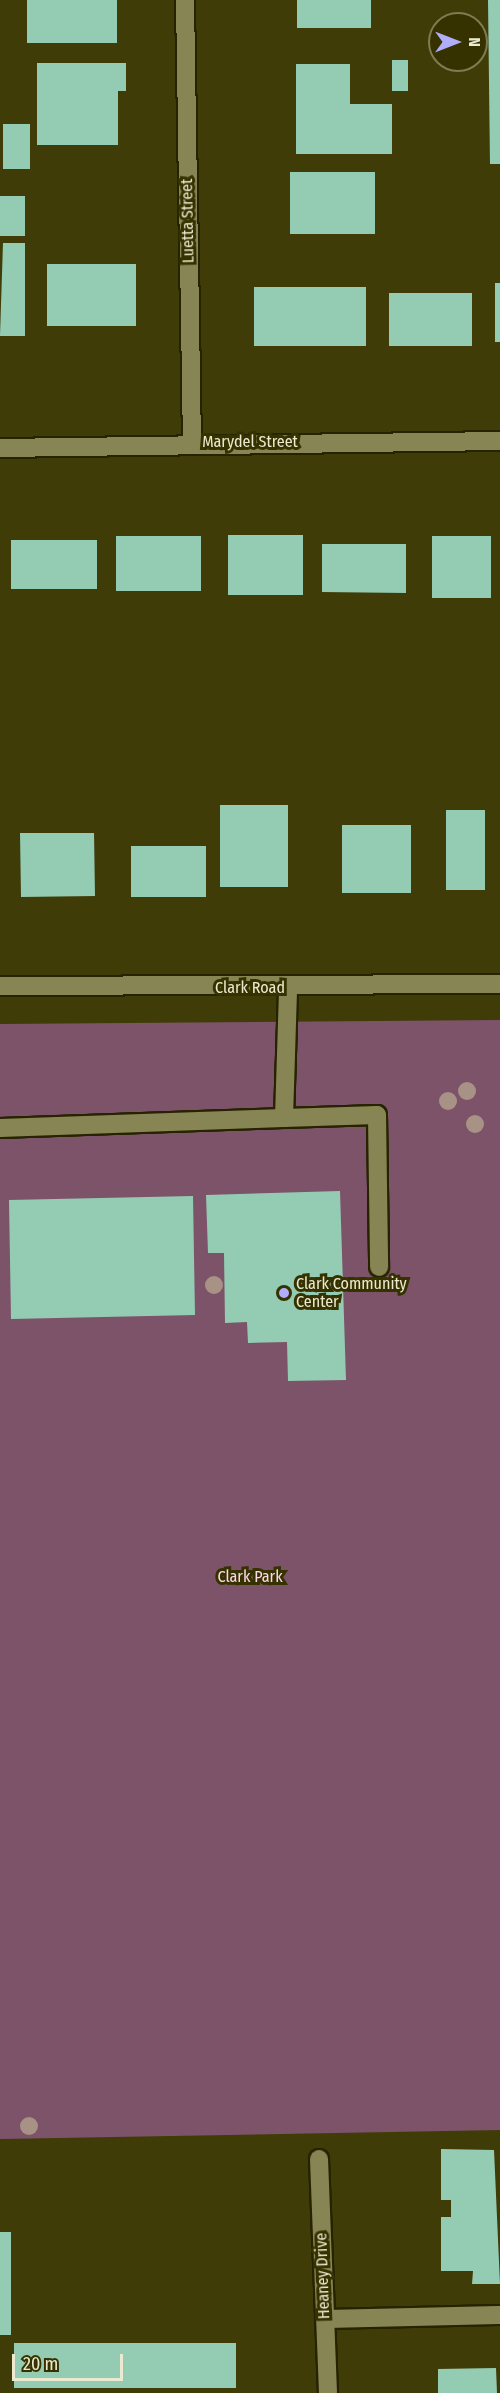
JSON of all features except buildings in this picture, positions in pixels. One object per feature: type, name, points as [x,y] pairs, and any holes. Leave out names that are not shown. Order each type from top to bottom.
[{"type":"street","name":"Luetta Street","points":[[185,0],[192,443]]},
{"type":"street","name":"Marydel Street","points":[[0,448],[192,443],[500,441]]},
{"type":"street","name":"Clark Road","points":[[0,986],[288,989],[500,984]]},
{"type":"street","points":[[284,1118],[288,989]]},
{"type":"street","points":[[0,1128],[377,1115],[379,1267]]},
{"type":"street","name":"Heaney Drive","points":[[319,2159],[328,2393]]},
{"type":"street","points":[[325,2319],[500,2315]]},
{"type":"green space","name":"Clark Park","points":[[500,1020],[500,2130],[0,2139],[0,1024]]},
{"type":"place","name":"Clark Community Center","points":[[284,1293]]}]
